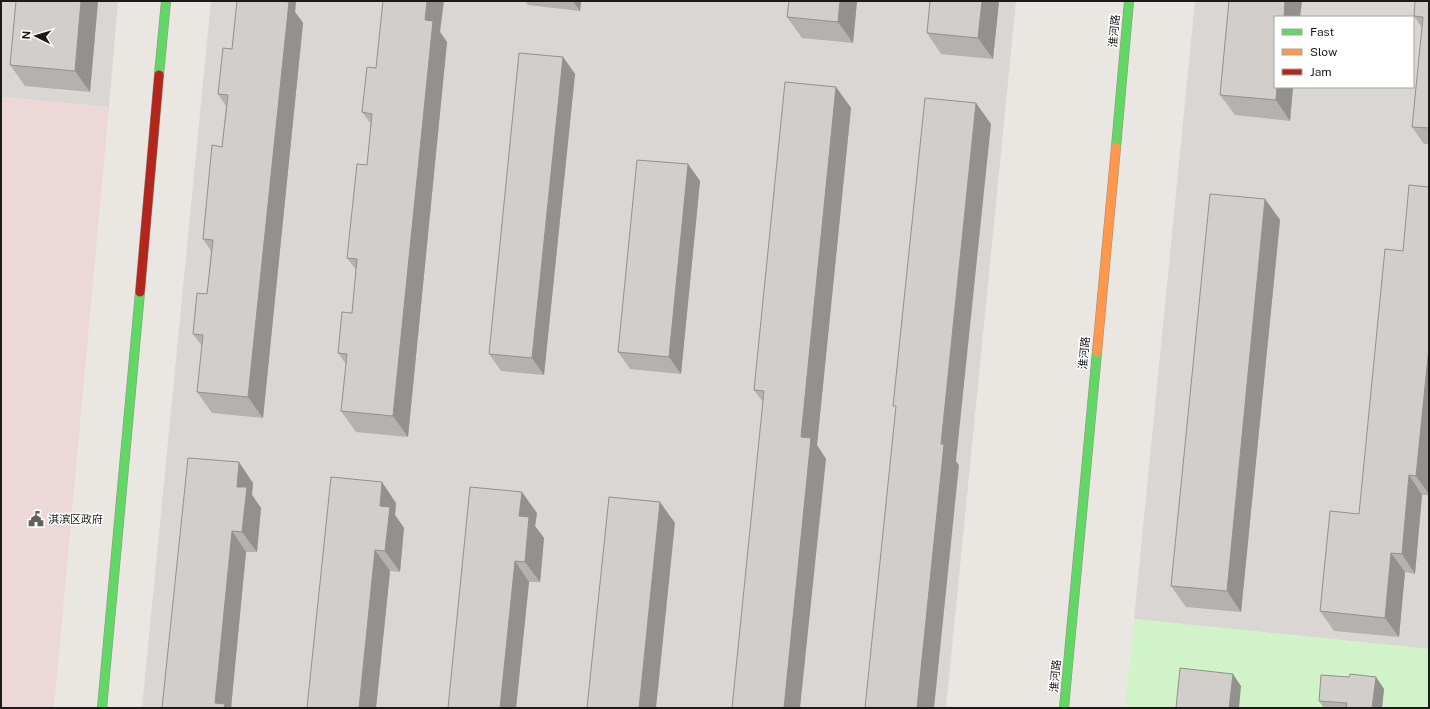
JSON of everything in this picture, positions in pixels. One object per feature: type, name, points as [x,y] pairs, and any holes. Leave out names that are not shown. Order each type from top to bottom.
[{"type":"street","points":[[102,708],[166,1]]},
{"type":"street","name":"淮河路","points":[[1064,708],[1129,1]]},
{"type":"shaded area","points":[[1,1],[118,1],[109,107],[1,97]]},
{"type":"shaded area","points":[[211,1],[1016,1],[946,708],[142,708]]},
{"type":"shaded area","points":[[1195,1],[1429,1],[1429,649],[1134,619]]},
{"type":"shaded area","points":[[1,97],[109,107],[54,708],[1,708]]},
{"type":"green space","points":[[1134,619],[1429,649],[1429,708],[1125,708]]},
{"type":"building","points":[[16,1],[81,1],[75,71],[10,65]]},
{"type":"building","points":[[237,1],[289,2],[248,397],[197,392],[203,335],[193,334],[197,293],[207,294],[213,240],[203,239],[212,145],[222,147],[228,95],[218,94],[223,48],[232,49]]},
{"type":"building","points":[[383,1],[427,1],[425,20],[433,21],[393,416],[341,411],[347,354],[338,353],[342,312],[352,313],[357,259],[347,258],[357,164],[367,165],[372,114],[362,112],[367,67],[376,68]]},
{"type":"building","points":[[789,1],[840,1],[838,22],[787,17]]},
{"type":"building","points":[[930,1],[982,1],[978,38],[927,33]]},
{"type":"building","points":[[1229,1],[1285,1],[1284,16],[1274,16],[1274,88],[1277,88],[1276,100],[1220,95]]},
{"type":"building","points":[[1415,1],[1429,1],[1429,128],[1412,127],[1423,17],[1414,16]]},
{"type":"building","points":[[519,53],[563,57],[532,358],[489,354]]},
{"type":"building","points":[[785,82],[836,87],[801,437],[811,438],[784,708],[732,708],[764,391],[754,390]]},
{"type":"building","points":[[925,98],[976,103],[941,444],[944,444],[917,708],[865,708],[896,406],[893,406]]},
{"type":"building","points":[[637,160],[688,164],[669,357],[618,352]]},
{"type":"building","points":[[1409,185],[1429,187],[1429,347],[1416,476],[1409,475],[1402,554],[1391,553],[1385,618],[1320,611],[1330,511],[1359,514],[1385,249],[1403,251]]},
{"type":"building","points":[[1210,194],[1265,199],[1227,591],[1171,586]]},
{"type":"building","points":[[188,458],[239,462],[237,487],[247,487],[242,532],[232,531],[215,703],[225,704],[224,708],[162,708]]},
{"type":"building","points":[[331,477],[382,482],[380,506],[390,507],[385,551],[375,550],[359,708],[307,708]]},
{"type":"building","points":[[470,487],[522,492],[519,516],[529,517],[525,562],[515,561],[500,708],[448,708]]},
{"type":"building","points":[[609,497],[660,502],[639,708],[587,708]]},
{"type":"building","points":[[1180,668],[1233,674],[1229,708],[1176,708]]},
{"type":"building","points":[[1350,674],[1376,677],[1372,708],[1346,708],[1347,703],[1319,701],[1321,675],[1349,677]]},
{"type":"traffic: fast","points":[[159,75],[166,1]]},
{"type":"traffic: fast","points":[[1116,147],[1129,1]]},
{"type":"traffic: fast","points":[[102,708],[140,292]]},
{"type":"traffic: fast","points":[[1064,708],[1097,352]]},
{"type":"traffic: slow","points":[[1097,352],[1116,147]]},
{"type":"traffic: jam","points":[[140,292],[159,75]]},
{"type":"place","name":"淇滨区政府","points":[[36,519]]}]
